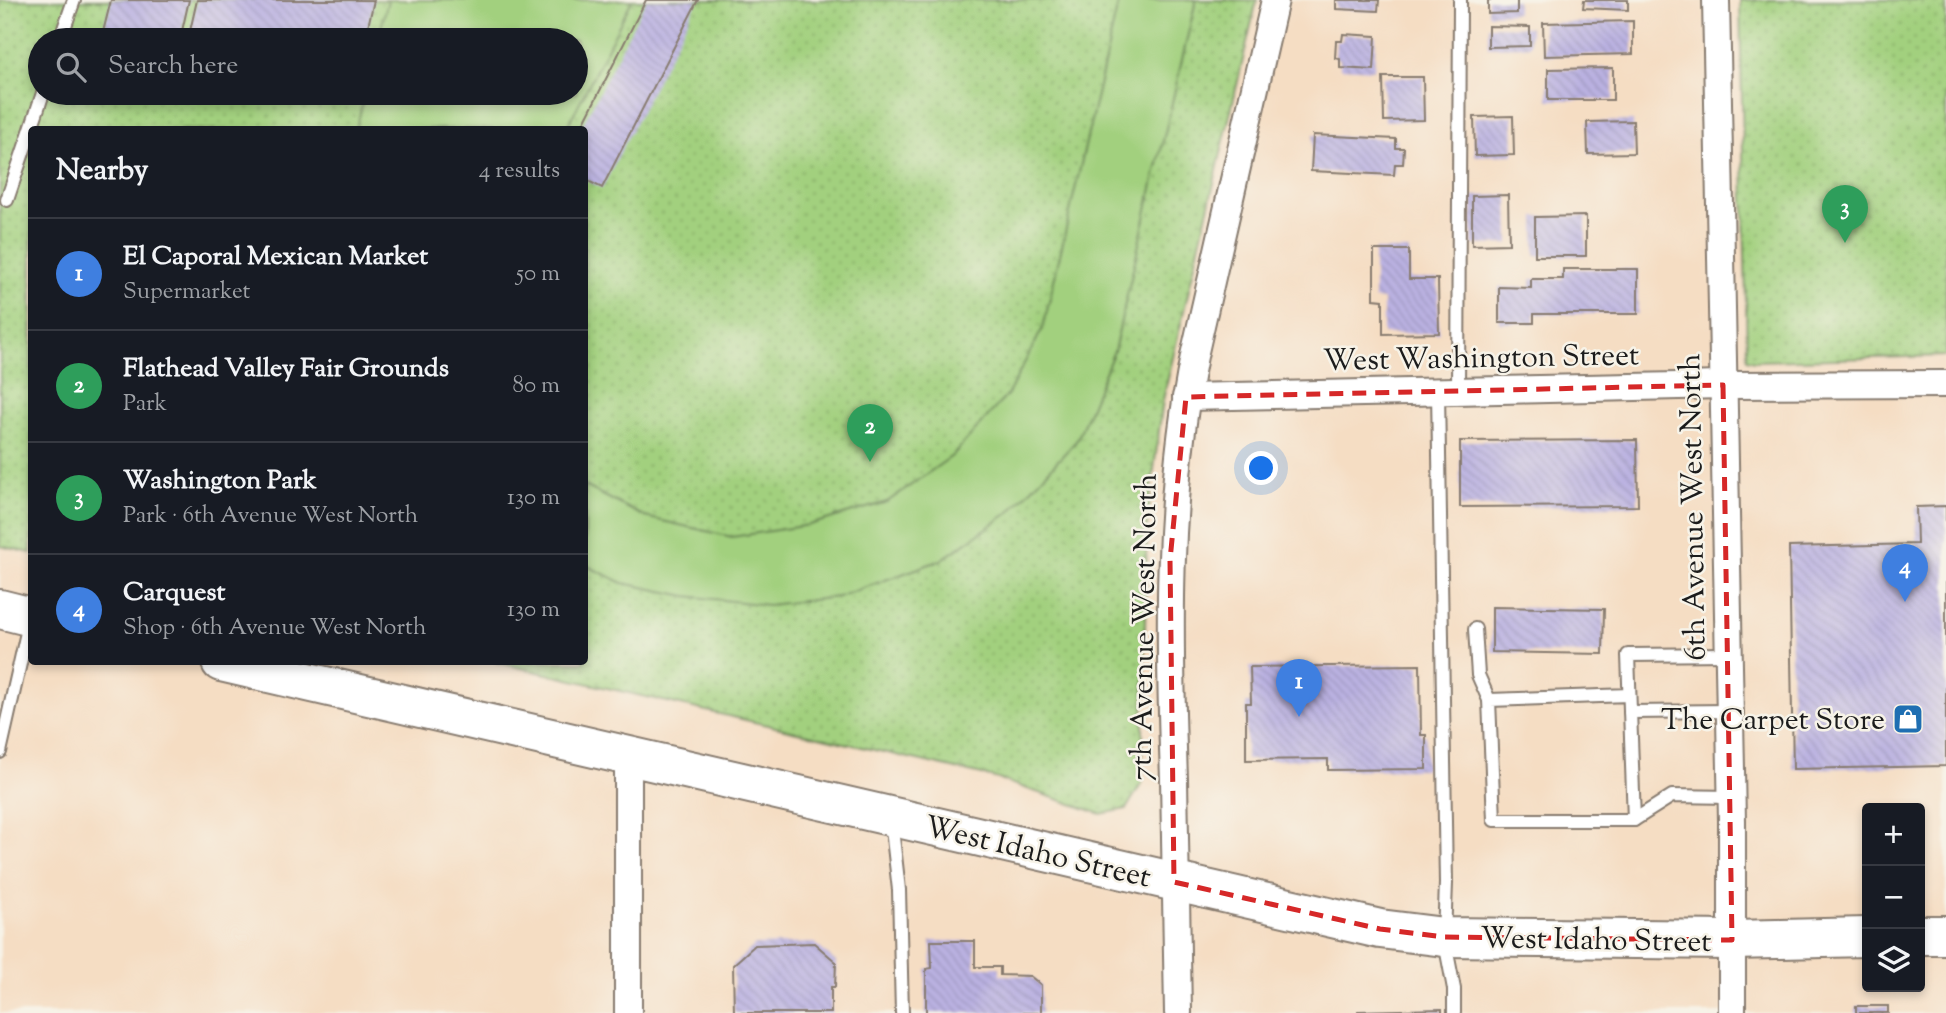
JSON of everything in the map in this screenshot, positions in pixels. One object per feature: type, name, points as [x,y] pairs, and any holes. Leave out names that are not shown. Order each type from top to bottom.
[{"type":"highway","points":[[0,609],[28,616]]},
{"type":"highway","name":"West Idaho Street","points":[[234,665],[1380,929],[1444,937],[1732,940],[1862,937]]},
{"type":"highway","points":[[1925,935],[1946,935]]},
{"type":"street","name":"7th Avenue West North","points":[[1178,1013],[1170,560],[1177,460],[1186,397],[1275,0]]},
{"type":"street","name":"6th Avenue West North","points":[[1716,0],[1731,797],[1732,1013]]},
{"type":"street","name":"West Washington Street","points":[[1186,397],[1723,385],[1946,384]]},
{"type":"street","points":[[628,757],[628,1013]]},
{"type":"lane","points":[[64,28],[74,0]]},
{"type":"lane","points":[[1454,1013],[1454,989],[1444,937],[1448,392],[1460,0]]},
{"type":"lane","points":[[32,126],[39,105]]},
{"type":"lane","points":[[7,200],[28,138]]},
{"type":"lane","points":[[0,752],[2,732],[28,629]]},
{"type":"lane","points":[[1475,629],[1478,675],[1489,700],[1494,820],[1634,820],[1672,796],[1731,797]]},
{"type":"lane","points":[[1634,820],[1628,655],[1728,654]]},
{"type":"lane","points":[[1489,700],[1629,695]]},
{"type":"lane","points":[[1630,712],[1729,711]]},
{"type":"lane","points":[[891,817],[899,890],[902,1013]]},
{"type":"highlighted area","points":[[1723,385],[1732,940],[1444,937],[1380,929],[1174,882],[1170,560],[1186,397]]},
{"type":"green space","points":[[0,0],[1257,0],[1163,400],[1147,523],[1142,783],[1126,809],[1101,814],[995,778],[508,665],[588,665],[588,126],[28,126],[28,552],[0,546]]},
{"type":"green space","points":[[388,0],[632,0],[588,86],[588,28],[381,28]]},
{"type":"green space","points":[[1119,0],[1196,0],[1114,351],[1077,440],[1010,512],[941,560],[838,597],[768,605],[686,596],[623,583],[588,566],[588,488],[645,517],[732,537],[809,525],[887,502],[952,456],[1008,394],[1043,328]]},
{"type":"green space","points":[[1740,0],[1946,0],[1946,356],[1755,361],[1747,359]]},
{"type":"green space","points":[[362,105],[578,105],[568,126],[357,126]]},
{"type":"building","points":[[111,0],[189,0],[183,28],[104,28]]},
{"type":"building","points":[[197,0],[374,0],[368,28],[191,28]]},
{"type":"building","points":[[646,0],[698,0],[602,188],[588,181],[588,126],[582,126]]},
{"type":"building","points":[[1336,0],[1379,0],[1378,11],[1336,9]]},
{"type":"building","points":[[1488,0],[1517,0],[1517,13],[1488,14]]},
{"type":"building","points":[[1584,0],[1628,0],[1628,10],[1583,8]]},
{"type":"building","points":[[1633,21],[1633,54],[1544,56],[1543,23]]},
{"type":"building","points":[[1488,26],[1530,27],[1530,46],[1488,47]]},
{"type":"building","points":[[1343,34],[1376,36],[1374,70],[1340,68],[1340,59],[1335,58],[1336,41],[1342,41]]},
{"type":"building","points":[[1613,68],[1613,100],[1548,100],[1548,69]]},
{"type":"building","points":[[1383,77],[1423,77],[1424,120],[1384,121]]},
{"type":"building","points":[[1513,116],[1514,155],[1475,156],[1474,117]]},
{"type":"building","points":[[1633,121],[1634,153],[1588,154],[1587,122]]},
{"type":"building","points":[[1313,135],[1396,139],[1396,148],[1404,148],[1403,164],[1395,164],[1394,175],[1311,171]]},
{"type":"building","points":[[1508,195],[1509,244],[1472,245],[1472,196]]},
{"type":"building","points":[[1586,216],[1586,256],[1535,256],[1535,217]]},
{"type":"building","points":[[1374,250],[1409,250],[1409,279],[1438,279],[1439,333],[1383,334],[1383,300],[1374,299]]},
{"type":"building","points":[[1563,269],[1638,269],[1638,314],[1534,314],[1534,323],[1499,323],[1499,287],[1531,288],[1531,279],[1563,279]]},
{"type":"building","points":[[1637,440],[1638,506],[1460,507],[1460,441]]},
{"type":"building","points":[[1946,506],[1946,766],[1793,769],[1789,547],[1917,544],[1916,507]]},
{"type":"building","points":[[1492,607],[1604,609],[1603,654],[1492,652]]},
{"type":"building","points":[[1420,665],[1421,735],[1426,735],[1426,769],[1328,770],[1328,759],[1246,760],[1246,703],[1251,703],[1250,667]]},
{"type":"building","points":[[931,941],[975,941],[975,967],[1000,967],[1000,975],[1030,976],[1041,985],[1041,1013],[926,1013],[926,969],[932,968]]},
{"type":"building","points":[[814,943],[836,962],[835,987],[831,987],[831,1013],[734,1013],[733,965],[755,945]]},
{"type":"building","points":[[1856,1006],[1888,1006],[1888,1013],[1856,1013]]},
{"type":"building","points":[[1442,1009],[1442,1013],[1358,1013],[1358,1011]]},
{"type":"place","name":"Washington Park","points":[[1845,243]]},
{"type":"place","name":"Flathead Valley Fair Grounds","points":[[870,462]]},
{"type":"place","name":"Carquest","points":[[1905,602]]},
{"type":"place","name":"El Caporal Mexican Market","points":[[1299,717]]},
{"type":"place","name":"The Carpet Store","points":[[1908,719]]}]
